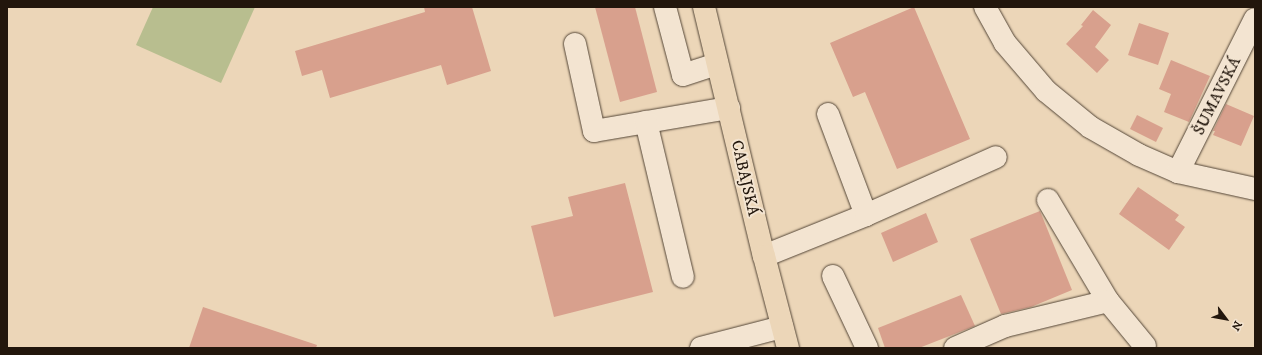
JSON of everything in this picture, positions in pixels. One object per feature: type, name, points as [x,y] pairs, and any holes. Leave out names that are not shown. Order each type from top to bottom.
[{"type":"main road","name":"CABAJSKÁ","points":[[704,7],[764,256],[788,348]]},
{"type":"street","points":[[665,7],[682,75],[717,64]]},
{"type":"street","points":[[985,7],[1005,43],[1046,91],[1090,127],[1139,155],[1178,172],[1255,189]]},
{"type":"street","name":"ŠUMAVSKÁ","points":[[1178,172],[1255,19]]},
{"type":"street","points":[[575,44],[594,131],[729,108]]},
{"type":"street","points":[[828,114],[866,215]]},
{"type":"street","points":[[646,122],[683,277]]},
{"type":"street","points":[[764,256],[866,215],[996,157]]},
{"type":"street","points":[[1048,200],[1108,301],[1145,346]]},
{"type":"street","points":[[833,276],[867,348]]},
{"type":"street","points":[[955,348],[1005,326],[1108,301]]},
{"type":"street","points":[[701,348],[782,327]]},
{"type":"green space","points":[[153,7],[255,7],[221,83],[136,45]]},
{"type":"building","points":[[424,7],[472,7],[491,71],[447,85],[441,65],[330,98],[322,70],[302,76],[295,51],[425,12]]},
{"type":"building","points":[[595,7],[635,7],[657,92],[620,102]]},
{"type":"building","points":[[914,7],[970,139],[897,169],[865,92],[853,97],[830,43]]},
{"type":"building","points":[[1093,10],[1111,25],[1095,47],[1109,60],[1097,73],[1066,44],[1083,26],[1081,25]]},
{"type":"building","points":[[1139,23],[1169,33],[1158,65],[1128,55]]},
{"type":"building","points":[[1171,60],[1210,76],[1189,122],[1164,112],[1171,94],[1159,89]]},
{"type":"building","points":[[1226,104],[1254,116],[1241,146],[1213,135],[1215,131],[1213,131]]},
{"type":"building","points":[[1137,115],[1163,128],[1156,142],[1130,129]]},
{"type":"building","points":[[625,183],[653,292],[554,317],[531,226],[573,216],[568,197]]},
{"type":"building","points":[[1138,187],[1179,215],[1175,220],[1185,227],[1169,250],[1119,214]]},
{"type":"building","points":[[1040,211],[1072,290],[1031,307],[1001,314],[970,239]]},
{"type":"building","points":[[926,213],[938,242],[893,262],[881,233]]},
{"type":"building","points":[[961,295],[975,326],[919,348],[885,348],[878,328]]},
{"type":"building","points":[[203,307],[317,345],[316,348],[189,348]]}]
